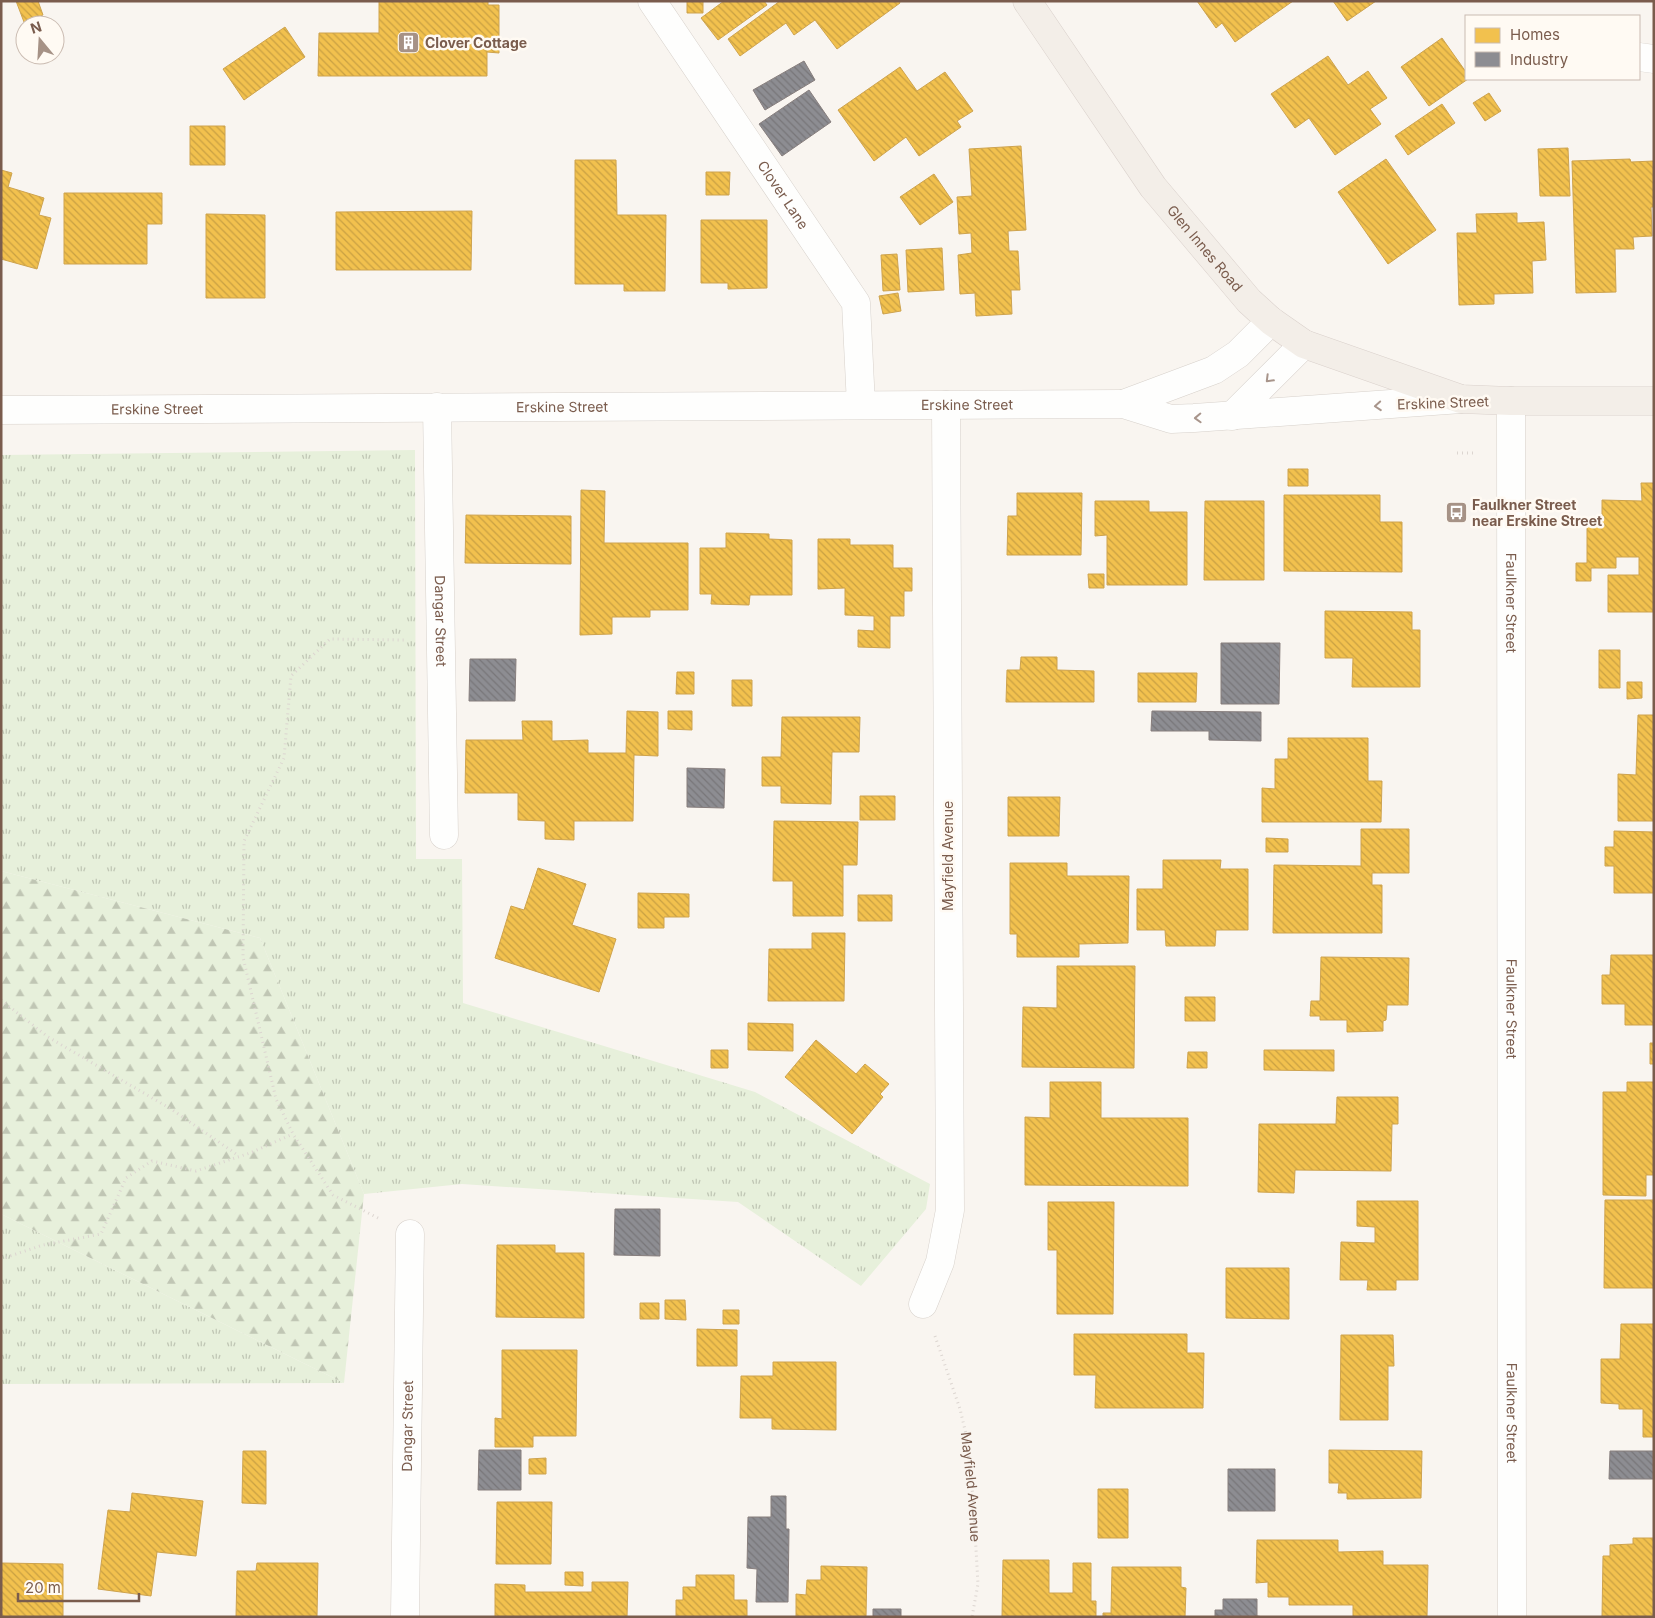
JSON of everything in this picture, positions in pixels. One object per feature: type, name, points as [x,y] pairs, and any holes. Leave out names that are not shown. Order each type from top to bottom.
[{"type":"main road","name":"Glen Innes Road","points":[[1027,1],[1153,187],[1249,301],[1271,321],[1304,344],[1462,400]]},
{"type":"main road","name":"Erskine Street","points":[[1462,400],[1654,401]]},
{"type":"street","name":"Clover Lane","points":[[652,1],[856,303],[861,405]]},
{"type":"street","points":[[1640,57],[1654,59]]},
{"type":"street","name":"Erskine Street","points":[[1123,404],[1214,370],[1238,354],[1271,321]]},
{"type":"street","points":[[1232,416],[1304,344]]},
{"type":"street","name":"Erskine Street","points":[[1,410],[1123,404],[1171,419],[1462,400]]},
{"type":"street","name":"Faulkner Street","points":[[1511,401],[1512,1617]]},
{"type":"street","name":"Mayfield Avenue","points":[[923,1304],[940,1262],[950,1210],[946,405]]},
{"type":"street","name":"Dangar Street","points":[[437,408],[444,835]]},
{"type":"street","name":"Dangar Street","points":[[405,1617],[410,1234]]},
{"type":"path","points":[[410,1234],[333,1194],[293,1134],[276,1099],[243,957],[244,840],[284,758],[291,676],[330,639],[441,641]]},
{"type":"path","points":[[1,1000],[48,1037],[171,1109],[239,1156]]},
{"type":"path","points":[[1,1258],[43,1246],[101,1234],[126,1178],[152,1160],[196,1171],[250,1153],[293,1134]]},
{"type":"path","name":"Mayfield Avenue","points":[[943,1360],[960,1409],[966,1434],[978,1584],[972,1617]]},
{"type":"green space","points":[[415,450],[416,859],[462,859],[463,1003],[755,1092],[930,1184],[926,1209],[861,1286],[738,1202],[462,1184],[364,1194],[260,938],[1,871],[1,455]]},
{"type":"green space","points":[[1,871],[260,938],[364,1194],[344,1383],[1,1214]]},
{"type":"green space","points":[[1,1214],[344,1383],[1,1384]]},
{"type":"building: Homes","points":[[16,1],[38,1],[43,15],[21,15]]},
{"type":"building: Homes","name":"Clover Cottage","points":[[379,1],[488,1],[488,5],[499,5],[499,53],[487,52],[487,76],[318,76],[319,33],[379,33]]},
{"type":"building: Homes","points":[[687,1],[703,1],[703,13],[687,13]]},
{"type":"building: Homes","points":[[724,1],[764,1],[767,5],[718,40],[701,18]]},
{"type":"building: Homes","points":[[780,1],[899,1],[900,3],[837,49],[815,20],[794,35],[786,23],[740,56],[728,39]]},
{"type":"building: Homes","points":[[1197,1],[1293,1],[1235,42],[1222,23],[1216,28]]},
{"type":"building: Homes","points":[[1333,1],[1376,1],[1347,21]]},
{"type":"building: Homes","points":[[285,27],[305,57],[244,100],[223,69]]},
{"type":"building: Homes","points":[[1442,38],[1465,71],[1465,80],[1467,80],[1429,106],[1401,67]]},
{"type":"building: Homes","points":[[1328,56],[1348,85],[1368,71],[1387,98],[1370,109],[1381,124],[1335,155],[1309,118],[1295,128],[1271,94]]},
{"type":"building: Homes","points":[[900,67],[917,91],[945,72],[973,111],[957,121],[961,127],[919,156],[906,137],[874,161],[838,110]]},
{"type":"building: Homes","points":[[1489,93],[1501,111],[1485,121],[1473,103]]},
{"type":"building: Homes","points":[[1442,104],[1455,123],[1408,155],[1395,136]]},
{"type":"building: Homes","points":[[190,126],[225,126],[225,165],[190,165]]},
{"type":"building: Homes","points":[[1021,146],[1026,230],[1008,231],[1009,251],[1018,251],[1020,290],[1011,290],[1012,314],[976,316],[975,293],[960,294],[958,255],[972,253],[971,233],[959,234],[957,197],[972,196],[969,149]]},
{"type":"building: Homes","points":[[1568,148],[1570,196],[1540,196],[1538,149]]},
{"type":"building: Homes","points":[[1386,159],[1436,230],[1388,264],[1338,192]]},
{"type":"building: Homes","points":[[1630,159],[1631,162],[1654,161],[1654,207],[1651,207],[1652,236],[1633,237],[1634,249],[1615,249],[1616,292],[1576,293],[1572,161]]},
{"type":"building: Homes","points":[[575,160],[616,160],[617,215],[666,215],[665,291],[624,291],[624,284],[575,284]]},
{"type":"building: Homes","points":[[1,170],[12,173],[8,187],[44,198],[39,215],[51,218],[37,269],[1,259]]},
{"type":"building: Homes","points":[[706,172],[730,172],[729,195],[706,195]]},
{"type":"building: Homes","points":[[934,174],[953,202],[920,225],[900,197]]},
{"type":"building: Homes","points":[[64,193],[162,193],[162,224],[147,224],[147,264],[64,264]]},
{"type":"building: Homes","points":[[472,211],[471,270],[336,270],[336,212]]},
{"type":"building: Homes","points":[[1517,213],[1517,223],[1544,222],[1546,260],[1532,261],[1533,293],[1494,294],[1494,304],[1459,305],[1457,233],[1477,233],[1476,214]]},
{"type":"building: Homes","points":[[206,214],[265,215],[265,298],[206,298]]},
{"type":"building: Homes","points":[[701,220],[767,220],[767,288],[728,289],[728,283],[701,283]]},
{"type":"building: Homes","points":[[942,248],[944,290],[908,292],[906,250]]},
{"type":"building: Homes","points":[[897,254],[900,290],[883,291],[881,255]]},
{"type":"building: Homes","points":[[898,293],[901,311],[883,314],[879,296]]},
{"type":"building: Homes","points":[[1288,469],[1308,469],[1308,486],[1288,486]]},
{"type":"building: Homes","points":[[1641,483],[1654,483],[1654,612],[1608,612],[1608,575],[1639,575],[1639,557],[1616,557],[1616,568],[1591,568],[1591,581],[1576,581],[1576,563],[1587,563],[1587,522],[1602,523],[1602,500],[1642,501]]},
{"type":"building: Homes","points":[[581,490],[605,491],[604,543],[688,543],[688,610],[650,610],[650,617],[612,617],[612,634],[580,635]]},
{"type":"building: Homes","points":[[1017,493],[1082,493],[1081,555],[1007,555],[1008,516],[1017,516]]},
{"type":"building: Homes","points":[[1284,495],[1380,495],[1380,522],[1402,522],[1402,572],[1284,571]]},
{"type":"building: Homes","points":[[1095,501],[1149,501],[1149,512],[1187,512],[1187,585],[1107,585],[1107,535],[1095,536]]},
{"type":"building: Homes","points":[[1205,501],[1264,501],[1264,580],[1204,580]]},
{"type":"building: Homes","points":[[466,515],[571,516],[571,564],[465,563]]},
{"type":"building: Homes","points":[[726,533],[769,534],[769,539],[792,540],[792,595],[750,595],[749,605],[711,604],[712,594],[700,594],[700,548],[726,548]]},
{"type":"building: Homes","points":[[818,539],[850,539],[850,545],[893,545],[893,568],[912,568],[912,591],[904,591],[904,616],[890,616],[890,648],[858,647],[858,630],[874,631],[874,616],[845,615],[845,588],[818,589]]},
{"type":"building: Homes","points":[[1088,574],[1104,574],[1104,588],[1089,588]]},
{"type":"building: Homes","points":[[1325,611],[1412,612],[1412,630],[1420,630],[1420,687],[1352,687],[1353,658],[1325,658]]},
{"type":"building: Homes","points":[[1599,650],[1620,650],[1620,688],[1599,688]]},
{"type":"building: Homes","points":[[1021,657],[1057,657],[1057,670],[1094,671],[1094,702],[1006,702],[1007,670],[1020,670]]},
{"type":"building: Homes","points":[[677,672],[694,672],[694,694],[676,694]]},
{"type":"building: Homes","points":[[1138,673],[1197,673],[1196,702],[1138,702]]},
{"type":"building: Homes","points":[[732,680],[752,680],[752,706],[732,706]]},
{"type":"building: Homes","points":[[1627,682],[1642,682],[1642,698],[1627,699]]},
{"type":"building: Homes","points":[[627,711],[658,712],[658,756],[634,755],[633,821],[574,821],[574,840],[545,839],[545,821],[518,820],[518,793],[465,793],[466,740],[523,740],[522,721],[552,721],[552,741],[588,740],[588,753],[626,753]]},
{"type":"building: Homes","points":[[668,711],[692,711],[692,730],[668,729]]},
{"type":"building: Homes","points":[[1638,715],[1654,715],[1654,821],[1618,821],[1618,774],[1636,775]]},
{"type":"building: Homes","points":[[782,717],[860,717],[859,752],[832,752],[831,804],[781,803],[781,786],[762,786],[762,757],[781,757]]},
{"type":"building: Homes","points":[[1288,738],[1368,738],[1368,781],[1382,781],[1381,822],[1262,822],[1262,788],[1275,789],[1275,759],[1288,759]]},
{"type":"building: Homes","points":[[860,796],[895,796],[895,820],[860,820]]},
{"type":"building: Homes","points":[[1008,797],[1060,797],[1059,836],[1008,836]]},
{"type":"building: Homes","points":[[774,821],[858,822],[857,865],[843,865],[843,916],[793,916],[793,881],[773,881]]},
{"type":"building: Homes","points":[[1361,829],[1409,829],[1409,873],[1372,873],[1372,885],[1382,885],[1382,933],[1273,933],[1274,865],[1361,866]]},
{"type":"building: Homes","points":[[1614,831],[1654,832],[1654,893],[1614,893],[1614,866],[1605,866],[1605,847],[1614,847]]},
{"type":"building: Homes","points":[[1266,838],[1288,839],[1288,852],[1266,852]]},
{"type":"building: Homes","points":[[1163,860],[1221,860],[1220,869],[1248,869],[1248,930],[1216,930],[1215,946],[1166,946],[1165,930],[1137,930],[1137,889],[1163,889]]},
{"type":"building: Homes","points":[[1010,863],[1067,863],[1067,876],[1129,876],[1128,943],[1079,944],[1079,957],[1017,957],[1017,934],[1010,934]]},
{"type":"building: Homes","points":[[538,868],[586,884],[572,925],[616,939],[599,992],[495,958],[511,906],[524,910]]},
{"type":"building: Homes","points":[[638,893],[689,894],[689,917],[664,917],[664,928],[638,928]]},
{"type":"building: Homes","points":[[858,895],[892,895],[892,921],[858,921]]},
{"type":"building: Homes","points":[[812,933],[845,933],[844,1001],[768,1001],[769,949],[812,949]]},
{"type":"building: Homes","points":[[1611,955],[1654,955],[1654,1025],[1625,1025],[1625,1004],[1602,1004],[1602,975],[1610,975]]},
{"type":"building: Homes","points":[[1321,957],[1409,958],[1408,1005],[1387,1005],[1386,1020],[1383,1021],[1383,1031],[1347,1032],[1347,1020],[1320,1020],[1320,1016],[1310,1016],[1311,1001],[1320,1001]]},
{"type":"building: Homes","points":[[1057,966],[1135,966],[1134,1068],[1022,1067],[1023,1007],[1057,1008]]},
{"type":"building: Homes","points":[[1185,997],[1215,997],[1215,1021],[1185,1021]]},
{"type":"building: Homes","points":[[748,1023],[793,1024],[793,1051],[748,1050]]},
{"type":"building: Homes","points":[[816,1040],[856,1074],[865,1064],[889,1084],[880,1094],[883,1097],[852,1134],[785,1077]]},
{"type":"building: Homes","points":[[1650,1043],[1654,1043],[1654,1064],[1650,1064]]},
{"type":"building: Homes","points":[[711,1050],[728,1050],[728,1068],[711,1068]]},
{"type":"building: Homes","points":[[1264,1050],[1334,1050],[1334,1071],[1264,1070]]},
{"type":"building: Homes","points":[[1188,1052],[1207,1052],[1207,1068],[1187,1068]]},
{"type":"building: Homes","points":[[1050,1082],[1101,1082],[1101,1118],[1188,1118],[1188,1186],[1025,1185],[1025,1117],[1050,1118]]},
{"type":"building: Homes","points":[[1627,1082],[1654,1082],[1654,1175],[1646,1175],[1646,1196],[1603,1195],[1603,1092],[1627,1092]]},
{"type":"building: Homes","points":[[1337,1097],[1398,1097],[1398,1124],[1392,1124],[1391,1171],[1295,1170],[1294,1193],[1258,1192],[1259,1124],[1336,1124]]},
{"type":"building: Homes","points":[[1605,1200],[1654,1200],[1654,1288],[1604,1288]]},
{"type":"building: Homes","points":[[1357,1201],[1418,1201],[1418,1280],[1396,1280],[1396,1290],[1367,1290],[1368,1280],[1340,1280],[1341,1242],[1375,1243],[1375,1227],[1357,1226]]},
{"type":"building: Homes","points":[[1048,1202],[1114,1202],[1113,1314],[1057,1314],[1057,1250],[1048,1250]]},
{"type":"building: Homes","points":[[497,1245],[555,1245],[555,1253],[584,1253],[584,1318],[496,1317]]},
{"type":"building: Homes","points":[[1226,1268],[1289,1268],[1289,1319],[1226,1318]]},
{"type":"building: Homes","points":[[665,1300],[685,1300],[686,1320],[665,1319]]},
{"type":"building: Homes","points":[[640,1303],[659,1303],[659,1319],[640,1319]]},
{"type":"building: Homes","points":[[723,1310],[739,1310],[739,1324],[723,1324]]},
{"type":"building: Homes","points":[[1621,1324],[1654,1324],[1654,1437],[1643,1437],[1643,1409],[1619,1409],[1619,1404],[1601,1403],[1601,1359],[1620,1359]]},
{"type":"building: Homes","points":[[697,1329],[737,1330],[737,1366],[697,1366]]},
{"type":"building: Homes","points":[[1074,1334],[1187,1334],[1187,1353],[1204,1353],[1203,1408],[1095,1408],[1096,1375],[1074,1375]]},
{"type":"building: Homes","points":[[1341,1335],[1393,1335],[1394,1366],[1388,1366],[1388,1420],[1340,1420]]},
{"type":"building: Homes","points":[[502,1350],[577,1350],[576,1436],[533,1436],[533,1447],[495,1447],[495,1418],[502,1419]]},
{"type":"building: Homes","points":[[773,1362],[836,1362],[836,1430],[772,1429],[772,1418],[740,1418],[741,1376],[773,1376]]},
{"type":"building: Homes","points":[[1329,1450],[1422,1451],[1421,1498],[1347,1499],[1347,1493],[1338,1493],[1339,1483],[1329,1483]]},
{"type":"building: Homes","points":[[243,1451],[266,1451],[266,1504],[242,1503]]},
{"type":"building: Homes","points":[[546,1458],[546,1474],[529,1474],[529,1459]]},
{"type":"building: Homes","points":[[1098,1489],[1128,1489],[1128,1538],[1098,1538]]},
{"type":"building: Homes","points":[[132,1493],[203,1501],[196,1556],[157,1552],[151,1596],[98,1589],[108,1510],[130,1512]]},
{"type":"building: Homes","points":[[497,1502],[552,1502],[551,1564],[496,1564]]},
{"type":"building: Homes","points":[[1633,1538],[1654,1538],[1654,1617],[1602,1617],[1603,1556],[1610,1556],[1610,1545],[1633,1544]]},
{"type":"building: Homes","points":[[1257,1540],[1338,1540],[1338,1552],[1383,1551],[1383,1565],[1428,1565],[1427,1617],[1353,1617],[1353,1605],[1289,1605],[1289,1597],[1268,1597],[1268,1582],[1256,1583]]},
{"type":"building: Homes","points":[[1003,1560],[1049,1560],[1049,1593],[1073,1593],[1073,1563],[1091,1563],[1091,1601],[1096,1601],[1096,1617],[1002,1617]]},
{"type":"building: Homes","points":[[1,1563],[63,1564],[63,1617],[1,1617]]},
{"type":"building: Homes","points":[[257,1563],[318,1563],[317,1617],[236,1617],[237,1571],[256,1571]]},
{"type":"building: Homes","points":[[821,1566],[867,1567],[866,1617],[796,1617],[796,1594],[806,1595],[807,1580],[821,1580]]},
{"type":"building: Homes","points":[[1112,1567],[1181,1567],[1181,1587],[1186,1588],[1185,1617],[1103,1617],[1103,1613],[1111,1613]]},
{"type":"building: Homes","points":[[565,1572],[583,1572],[583,1586],[565,1585]]},
{"type":"building: Homes","points":[[696,1575],[734,1575],[734,1600],[747,1600],[747,1617],[676,1617],[676,1600],[683,1600],[683,1587],[696,1587]]},
{"type":"building: Homes","points":[[592,1582],[628,1582],[627,1617],[495,1617],[495,1584],[525,1585],[525,1592],[592,1592]]},
{"type":"building: Industry","points":[[804,61],[815,80],[765,110],[753,90]]},
{"type":"building: Industry","points":[[809,90],[831,122],[782,156],[759,124]]},
{"type":"building: Industry","points":[[1221,643],[1280,643],[1279,704],[1221,704]]},
{"type":"building: Industry","points":[[470,659],[516,659],[515,701],[469,701]]},
{"type":"building: Industry","points":[[1152,711],[1261,712],[1261,741],[1209,740],[1209,731],[1151,731]]},
{"type":"building: Industry","points":[[687,768],[725,769],[724,808],[687,807]]},
{"type":"building: Industry","points":[[615,1209],[660,1209],[660,1256],[614,1255]]},
{"type":"building: Industry","points":[[479,1450],[521,1450],[521,1490],[478,1490]]},
{"type":"building: Industry","points":[[1610,1451],[1654,1451],[1654,1479],[1609,1479]]},
{"type":"building: Industry","points":[[1228,1469],[1275,1469],[1275,1511],[1228,1511]]},
{"type":"building: Industry","points":[[771,1496],[786,1496],[786,1529],[789,1529],[788,1602],[756,1602],[757,1569],[747,1568],[748,1517],[771,1517]]},
{"type":"building: Industry","points":[[1223,1599],[1257,1599],[1257,1616],[1264,1617],[1215,1617],[1215,1610],[1223,1610]]},
{"type":"building: Industry","points":[[873,1609],[901,1609],[901,1617],[873,1617]]},
{"type":"place","name":"Clover Cottage","points":[[409,43]]},
{"type":"place","name":"Faulkner Street near Erskine Street","points":[[1456,513]]}]
